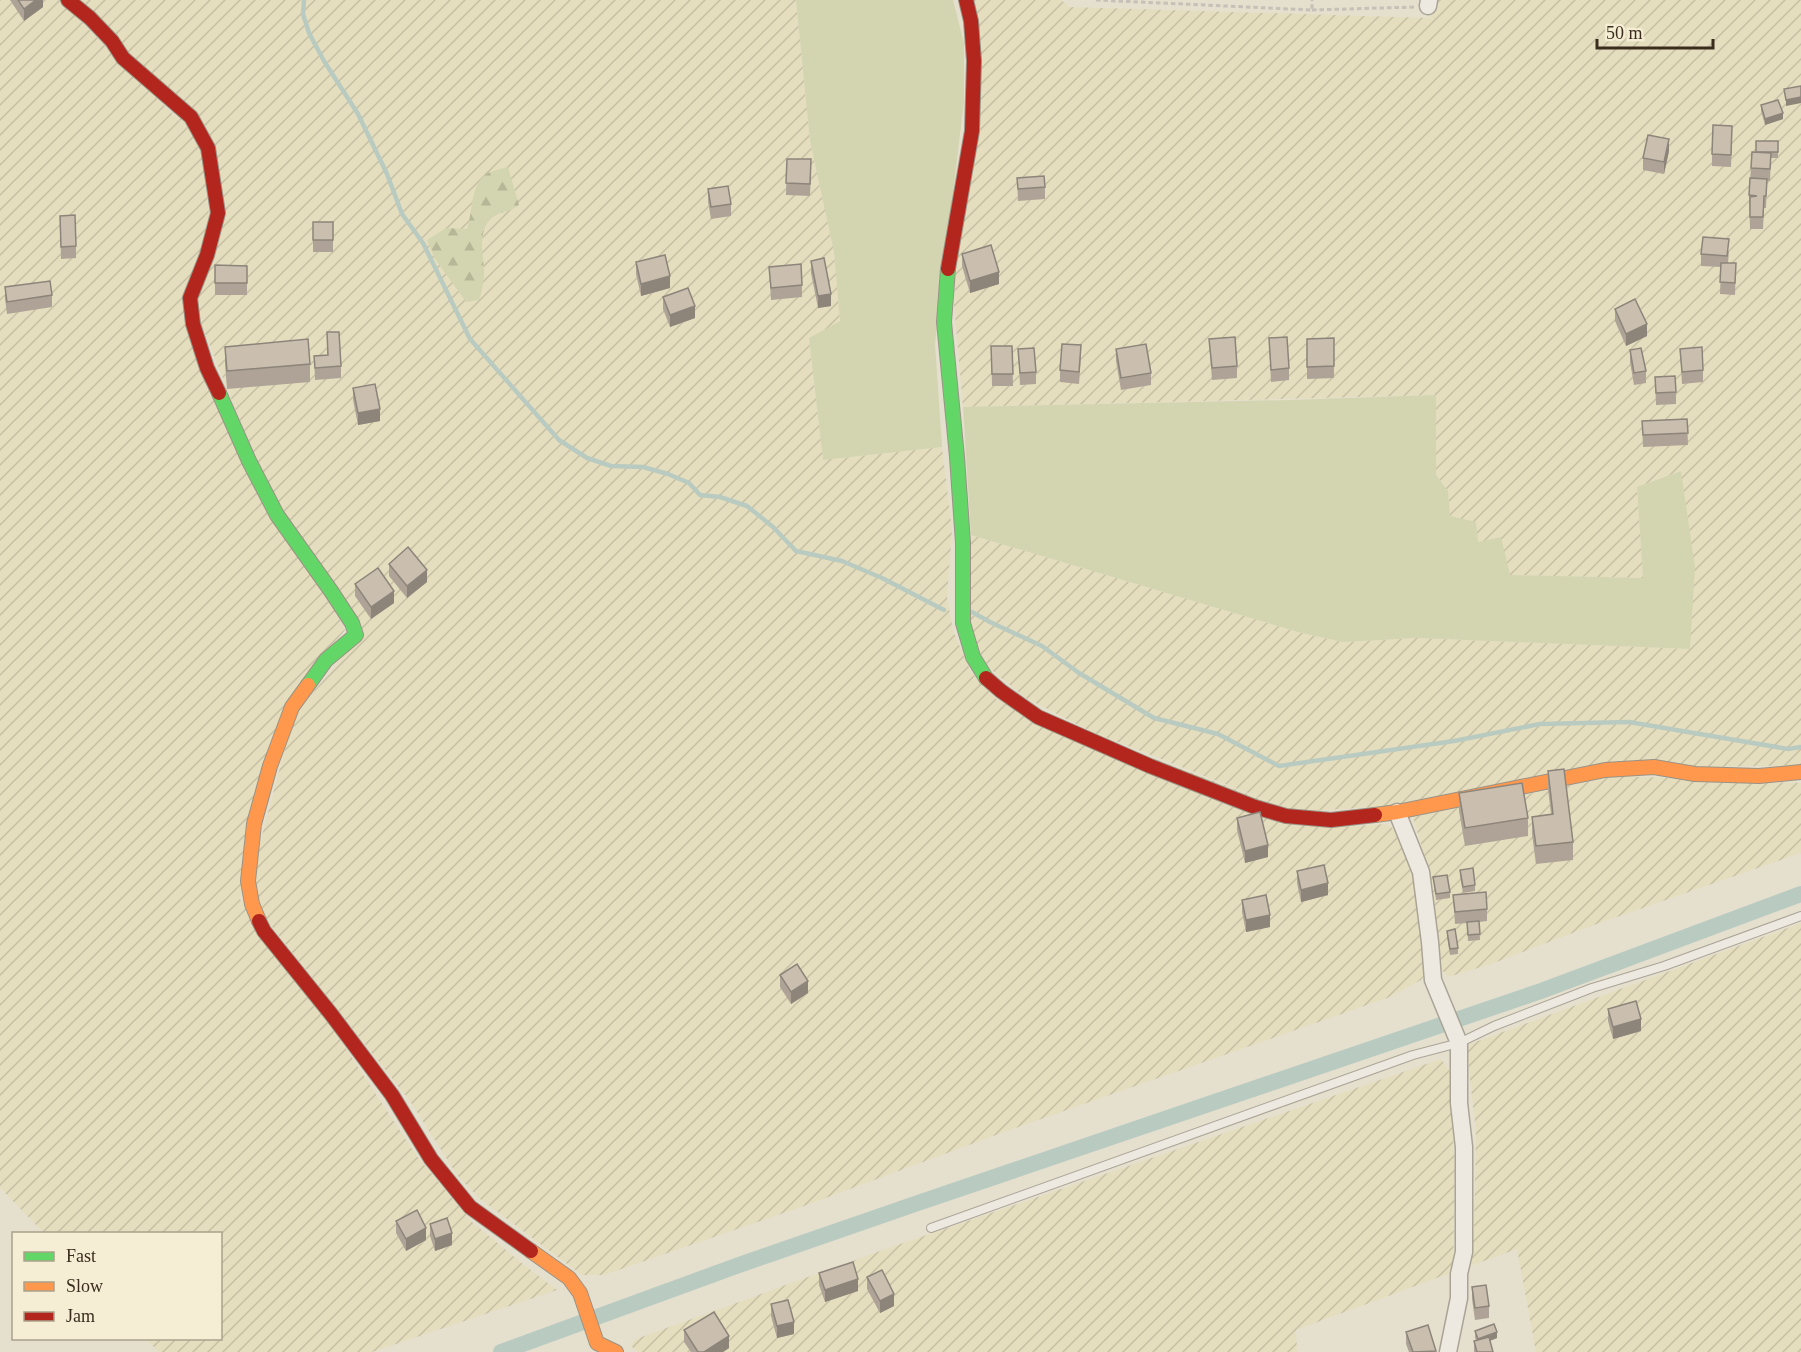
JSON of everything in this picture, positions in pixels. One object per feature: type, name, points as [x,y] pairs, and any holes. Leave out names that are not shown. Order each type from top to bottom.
[{"type":"street","points":[[68,0],[112,40],[123,58],[190,117],[208,148],[218,213],[207,255],[190,298],[193,324],[207,368],[249,461],[277,515],[331,591],[352,623],[356,635],[326,660],[292,707],[270,766],[254,824],[248,881],[252,904],[264,930],[392,1095],[430,1159],[470,1207],[569,1278],[580,1293],[597,1343],[616,1352]]},
{"type":"street","points":[[966,0],[974,61],[972,132],[951,244],[944,322],[963,543],[963,623],[973,657],[988,680],[1038,717],[1150,766],[1255,807],[1286,816],[1331,820],[1396,812],[1605,770],[1654,767],[1695,774],[1759,776],[1801,772]]},
{"type":"street","points":[[1396,812],[1421,872],[1433,980],[1459,1043],[1459,1103],[1464,1147],[1464,1252],[1459,1274],[1459,1298],[1448,1352]]},
{"type":"lane","points":[[931,1228],[1413,1055],[1459,1043],[1494,1026],[1592,988],[1664,966],[1801,916]]},
{"type":"path","points":[[1096,0],[1312,10],[1428,3]]},
{"type":"path","points":[[1312,0],[1312,10]]},
{"type":"shaded area","points":[[0,0],[60,0],[201,143],[209,214],[187,323],[345,630],[303,679],[240,899],[339,1038],[416,1155],[473,1223],[557,1290],[372,1352],[159,1352],[147,1340],[222,1340],[222,1232],[43,1232],[0,1188]]},
{"type":"shaded area","points":[[75,0],[796,0],[810,141],[834,252],[840,321],[809,339],[823,460],[942,447],[952,529],[947,596],[953,631],[971,672],[997,700],[1337,827],[1388,824],[1401,837],[1414,880],[1426,973],[1421,980],[1390,997],[1004,1132],[804,1206],[604,1275],[582,1275],[480,1199],[457,1175],[410,1101],[262,914],[252,873],[294,715],[357,640],[284,516],[250,446],[195,308],[219,166]]},
{"type":"shaded area","points":[[974,0],[1061,0],[1070,7],[1430,18],[1433,0],[1801,0],[1801,765],[1709,767],[1403,805],[1297,812],[1092,732],[1026,698],[994,672],[977,652],[970,618],[971,535],[1298,632],[1342,642],[1417,638],[1690,649],[1681,471],[1637,487],[1643,578],[1510,575],[1450,516],[1448,491],[1436,475],[1436,395],[963,407],[954,303]]},
{"type":"shaded area","points":[[1617,776],[1801,783],[1801,853],[1591,926],[1491,964],[1448,977],[1441,969],[1427,865],[1413,817]]},
{"type":"shaded area","points":[[1801,923],[1801,1352],[1536,1352],[1517,1249],[1470,1266],[1474,1230],[1476,1132],[1467,1052],[1470,1044]]},
{"type":"shaded area","points":[[1441,1059],[1449,1070],[1455,1167],[1453,1272],[1296,1330],[1297,1352],[638,1352],[631,1346],[636,1339],[883,1250]]},
{"type":"green space","points":[[796,0],[953,0],[964,43],[964,101],[935,344],[942,447],[823,460],[809,338],[840,321],[834,252],[810,141]]},
{"type":"green space","points":[[508,167],[519,205],[496,215],[487,223],[482,245],[484,277],[481,294],[479,300],[466,302],[435,259],[427,240],[446,228],[467,229],[474,193],[480,180],[490,172]]},
{"type":"green space","points":[[1436,395],[1436,475],[1448,491],[1450,516],[1476,522],[1478,542],[1501,537],[1510,575],[1643,578],[1637,487],[1681,471],[1695,567],[1690,649],[1417,638],[1342,642],[1298,632],[971,535],[963,407]]},
{"type":"building","points":[[18,0],[36,0],[24,9]]},
{"type":"building","points":[[1801,86],[1801,97],[1786,100],[1784,89]]},
{"type":"building","points":[[1778,100],[1783,113],[1765,119],[1761,105]]},
{"type":"building","points":[[1713,125],[1732,126],[1731,155],[1712,154]]},
{"type":"building","points":[[1648,135],[1669,139],[1664,162],[1643,158]]},
{"type":"building","points":[[1756,141],[1778,141],[1778,152],[1756,152]]},
{"type":"building","points":[[1752,152],[1771,153],[1770,169],[1751,168]]},
{"type":"building","points":[[787,159],[811,159],[810,184],[786,183]]},
{"type":"building","points":[[1044,176],[1045,187],[1018,189],[1017,178]]},
{"type":"building","points":[[1750,178],[1767,179],[1763,217],[1750,217],[1750,197],[1757,196],[1749,195]]},
{"type":"building","points":[[728,186],[731,204],[711,207],[708,189]]},
{"type":"building","points":[[75,215],[76,246],[61,247],[60,216]]},
{"type":"building","points":[[313,222],[333,222],[333,240],[313,240]]},
{"type":"building","points":[[1703,237],[1729,239],[1727,256],[1701,254]]},
{"type":"building","points":[[991,245],[999,272],[970,281],[962,254]]},
{"type":"building","points":[[665,255],[670,276],[641,284],[636,262]]},
{"type":"building","points":[[824,258],[831,294],[818,296],[811,261]]},
{"type":"building","points":[[1721,263],[1736,263],[1735,283],[1720,282]]},
{"type":"building","points":[[801,264],[802,285],[771,288],[769,267]]},
{"type":"building","points":[[215,265],[247,266],[247,283],[215,283]]},
{"type":"building","points":[[50,281],[52,295],[7,302],[5,287]]},
{"type":"building","points":[[688,288],[695,306],[670,315],[663,297]]},
{"type":"building","points":[[1635,299],[1647,324],[1626,334],[1615,309]]},
{"type":"building","points":[[327,332],[339,332],[341,366],[315,368],[314,356],[328,355]]},
{"type":"building","points":[[1235,337],[1237,366],[1212,368],[1209,339]]},
{"type":"building","points":[[1287,337],[1289,368],[1271,370],[1269,338]]},
{"type":"building","points":[[1334,338],[1334,366],[1307,367],[1307,339]]},
{"type":"building","points":[[308,339],[310,364],[227,371],[225,347]]},
{"type":"building","points":[[1062,344],[1081,345],[1079,372],[1060,370]]},
{"type":"building","points":[[1146,344],[1151,373],[1121,378],[1116,349]]},
{"type":"building","points":[[991,346],[1012,346],[1013,374],[992,374]]},
{"type":"building","points":[[1702,347],[1703,370],[1682,372],[1680,349]]},
{"type":"building","points":[[1034,348],[1036,372],[1020,373],[1018,349]]},
{"type":"building","points":[[1641,348],[1646,371],[1634,373],[1630,350]]},
{"type":"building","points":[[1675,376],[1676,392],[1656,393],[1655,377]]},
{"type":"building","points":[[375,384],[380,409],[358,413],[353,388]]},
{"type":"building","points":[[1687,419],[1688,433],[1643,435],[1642,421]]},
{"type":"building","points":[[408,547],[427,570],[407,586],[389,564]]},
{"type":"building","points":[[378,568],[394,591],[371,607],[355,584]]},
{"type":"building","points":[[1564,769],[1573,842],[1536,846],[1532,817],[1553,814],[1548,771]]},
{"type":"building","points":[[1522,783],[1528,818],[1465,828],[1459,793]]},
{"type":"building","points":[[1260,812],[1268,845],[1245,851],[1237,818]]},
{"type":"building","points":[[1324,865],[1328,883],[1301,890],[1297,871]]},
{"type":"building","points":[[1473,868],[1475,885],[1463,887],[1460,870]]},
{"type":"building","points":[[1447,875],[1450,892],[1436,894],[1433,877]]},
{"type":"building","points":[[1486,892],[1487,909],[1455,912],[1453,895]]},
{"type":"building","points":[[1266,895],[1270,915],[1246,920],[1242,900]]},
{"type":"building","points":[[1479,921],[1480,934],[1468,935],[1467,922]]},
{"type":"building","points":[[1455,929],[1458,948],[1450,949],[1447,931]]},
{"type":"building","points":[[797,964],[808,981],[791,992],[780,975]]},
{"type":"building","points":[[1636,1001],[1641,1019],[1613,1027],[1608,1009]]},
{"type":"building","points":[[417,1210],[426,1228],[406,1239],[396,1221]]},
{"type":"building","points":[[447,1218],[452,1233],[435,1239],[430,1224]]},
{"type":"building","points":[[853,1262],[858,1279],[825,1290],[819,1273]]},
{"type":"building","points":[[882,1270],[894,1294],[880,1301],[867,1277]]},
{"type":"building","points":[[1486,1285],[1489,1306],[1475,1308],[1472,1287]]},
{"type":"building","points":[[788,1300],[794,1322],[777,1326],[771,1304]]},
{"type":"building","points":[[714,1312],[729,1336],[704,1352],[698,1352],[684,1330]]},
{"type":"building","points":[[1494,1324],[1497,1332],[1478,1339],[1475,1331]]},
{"type":"building","points":[[1428,1325],[1436,1351],[1413,1352],[1406,1332]]},
{"type":"building","points":[[1489,1337],[1493,1352],[1477,1352],[1474,1341]]},
{"type":"waterway","points":[[304,0],[303,14],[309,33],[358,114],[387,174],[402,214],[423,243],[470,339],[559,440],[587,458],[611,466],[643,467],[668,474],[689,483],[700,495],[720,497],[747,506],[773,527],[796,551],[842,561],[882,578],[944,610]]},
{"type":"waterway","points":[[972,612],[1042,646],[1079,673],[1154,718],[1218,734],[1279,766],[1454,741],[1540,724],[1629,722],[1788,749],[1801,747]]},
{"type":"waterway","points":[[501,1352],[739,1265],[1541,991],[1801,894]]},
{"type":"traffic: fast","points":[[948,269],[944,322],[963,543],[963,623],[973,657],[986,678]]},
{"type":"traffic: fast","points":[[219,393],[249,461],[277,515],[331,591],[352,623],[356,635],[326,660],[308,685]]},
{"type":"traffic: slow","points":[[259,921],[252,904],[248,881],[254,824],[270,766],[292,707],[308,685]]},
{"type":"traffic: slow","points":[[1375,815],[1605,770],[1654,767],[1695,774],[1759,776],[1801,772]]},
{"type":"traffic: slow","points":[[531,1251],[569,1278],[580,1293],[597,1343],[616,1352]]},
{"type":"traffic: jam","points":[[68,0],[90,18],[112,41],[123,58],[191,117],[208,148],[218,213],[207,255],[190,298],[193,324],[207,368],[219,393]]},
{"type":"traffic: jam","points":[[948,269],[972,131],[974,61],[971,21],[966,0]]},
{"type":"traffic: jam","points":[[986,678],[1038,717],[1150,766],[1255,807],[1286,816],[1331,820],[1375,815]]},
{"type":"traffic: jam","points":[[259,921],[264,931],[392,1095],[431,1159],[470,1207],[531,1251]]}]
